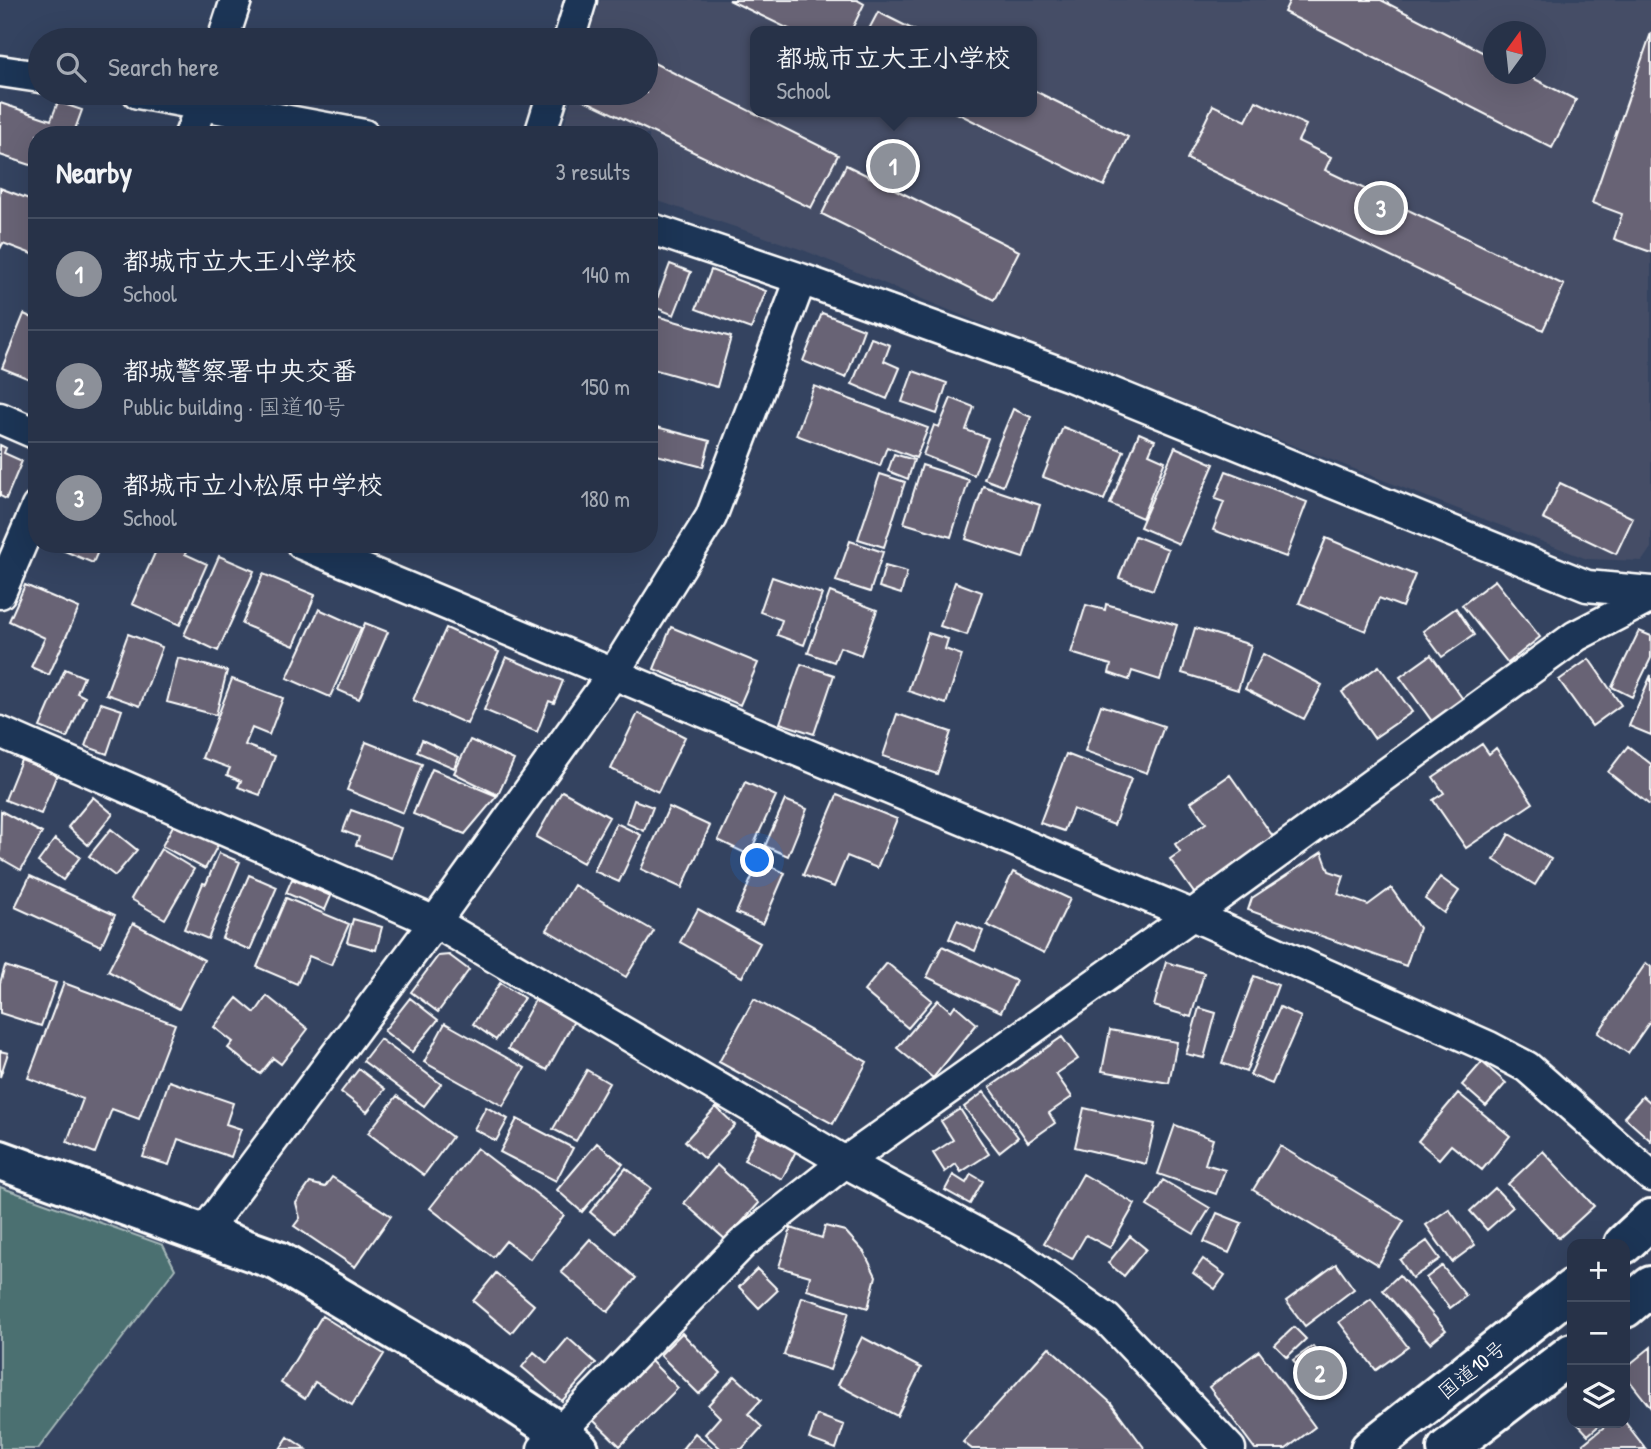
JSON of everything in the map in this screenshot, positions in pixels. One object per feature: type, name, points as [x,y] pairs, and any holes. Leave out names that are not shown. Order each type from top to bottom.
[{"type":"main road","points":[[0,1160],[278,1261],[484,1384],[561,1444]]},
{"type":"main road","points":[[1629,1239],[1651,1219]]},
{"type":"main road","points":[[1630,1304],[1651,1286]]},
{"type":"main road","name":"国道10号","points":[[1370,1449],[1567,1293]]},
{"type":"main road","points":[[1447,1449],[1567,1357]]},
{"type":"street","points":[[227,28],[236,0]]},
{"type":"street","points":[[573,28],[581,0]]},
{"type":"street","points":[[0,71],[28,75]]},
{"type":"street","points":[[194,126],[202,105]]},
{"type":"street","points":[[235,105],[325,126]]},
{"type":"street","points":[[543,126],[549,105]]},
{"type":"street","points":[[658,231],[801,279],[1070,376],[1587,586],[1651,594]]},
{"type":"street","points":[[202,1235],[435,922],[613,674],[712,517],[801,279]]},
{"type":"street","points":[[0,418],[28,430]]},
{"type":"street","points":[[0,593],[28,528]]},
{"type":"street","points":[[324,553],[1192,915],[1489,1047],[1527,1067],[1651,1176]]},
{"type":"street","points":[[561,1444],[743,1243],[845,1162],[1192,915],[1576,636],[1651,594]]},
{"type":"street","points":[[0,732],[435,922],[845,1162],[1017,1255],[1107,1319],[1230,1449]]},
{"type":"shaded area","points":[[600,0],[1651,0],[1651,548],[1642,561],[1587,559],[1029,343],[803,250],[658,201],[658,126],[564,126],[570,105],[658,105],[658,28],[592,28]]},
{"type":"green space","points":[[0,1187],[163,1245],[175,1269],[38,1449],[0,1449]]},
{"type":"building","points":[[729,0],[857,0],[864,4],[853,26],[783,26]]},
{"type":"building","points":[[1290,0],[1381,0],[1483,52],[1483,84],[1545,84],[1576,100],[1552,148],[1284,12]]},
{"type":"building","points":[[878,12],[906,26],[871,26]]},
{"type":"building","points":[[1651,33],[1651,252],[1614,239],[1622,214],[1592,203]]},
{"type":"building","points":[[658,65],[750,111],[750,117],[762,117],[838,155],[811,208],[658,135],[658,126],[639,126],[595,105],[658,105]]},
{"type":"building","points":[[1037,92],[1128,137],[1104,186],[965,117],[1037,117]]},
{"type":"building","points":[[1256,101],[1306,125],[1298,141],[1331,157],[1325,170],[1564,285],[1543,330],[1187,159],[1213,105],[1246,121]]},
{"type":"building","points":[[0,103],[51,120],[57,105],[82,110],[76,126],[28,126],[28,164],[0,155]]},
{"type":"building","points":[[846,165],[1019,251],[994,300],[822,214]]},
{"type":"building","points":[[0,188],[28,199],[28,253],[3,243],[0,249]]},
{"type":"building","points":[[670,264],[691,272],[674,315],[658,309],[658,296]]},
{"type":"building","points":[[711,270],[766,291],[751,329],[696,309]]},
{"type":"building","points":[[822,313],[864,329],[846,378],[803,361]]},
{"type":"building","points":[[24,314],[28,316],[28,378],[2,368]]},
{"type":"building","points":[[658,317],[731,337],[717,387],[658,371]]},
{"type":"building","points":[[871,338],[890,345],[884,361],[900,368],[887,399],[852,384]]},
{"type":"building","points":[[913,371],[947,383],[937,414],[902,402]]},
{"type":"building","points":[[814,386],[928,428],[916,458],[887,447],[880,466],[796,435]]},
{"type":"building","points":[[951,398],[974,407],[966,430],[988,438],[974,475],[923,455],[934,425],[939,427]]},
{"type":"building","points":[[1013,409],[1031,417],[1003,486],[984,479]]},
{"type":"building","points":[[658,427],[710,441],[703,467],[658,455]]},
{"type":"building","points":[[1063,427],[1124,451],[1104,500],[1043,477]]},
{"type":"building","points":[[1139,433],[1155,440],[1149,454],[1165,461],[1142,518],[1110,504]]},
{"type":"building","points":[[0,445],[6,448],[4,453],[22,461],[6,499],[0,496]]},
{"type":"building","points":[[1175,447],[1214,464],[1179,544],[1140,527]]},
{"type":"building","points":[[894,454],[914,460],[908,479],[888,471]]},
{"type":"building","points":[[922,465],[969,480],[951,537],[904,523]]},
{"type":"building","points":[[1226,471],[1307,502],[1286,557],[1213,530],[1224,502],[1215,499]]},
{"type":"building","points":[[880,474],[905,482],[884,547],[858,539]]},
{"type":"building","points":[[1560,483],[1633,518],[1616,554],[1543,519]]},
{"type":"building","points":[[983,486],[1040,505],[1023,558],[966,539]]},
{"type":"building","points":[[1135,536],[1168,549],[1153,590],[1119,578]]},
{"type":"building","points":[[1326,538],[1415,575],[1402,607],[1379,598],[1366,631],[1299,603]]},
{"type":"building","points":[[850,541],[883,552],[870,592],[836,581]]},
{"type":"building","points":[[69,553],[97,553],[93,563]]},
{"type":"building","points":[[155,553],[185,553],[207,564],[180,625],[132,604]]},
{"type":"building","points":[[219,556],[254,571],[218,651],[184,635]]},
{"type":"building","points":[[885,566],[907,572],[901,594],[879,587]]},
{"type":"building","points":[[263,574],[315,595],[294,646],[242,624]]},
{"type":"building","points":[[772,577],[822,594],[804,645],[777,635],[782,620],[760,612]]},
{"type":"building","points":[[1495,580],[1540,637],[1508,663],[1462,605]]},
{"type":"building","points":[[955,582],[982,592],[967,635],[940,626]]},
{"type":"building","points":[[25,585],[79,608],[49,675],[31,667],[45,638],[9,621]]},
{"type":"building","points":[[830,592],[877,610],[861,655],[840,647],[834,662],[808,653]]},
{"type":"building","points":[[1106,604],[1177,625],[1160,680],[1132,671],[1129,680],[1109,673],[1111,665],[1071,653],[1086,605],[1105,610]]},
{"type":"building","points":[[1456,608],[1474,635],[1442,657],[1423,631]]},
{"type":"building","points":[[319,609],[361,628],[330,697],[287,678]]},
{"type":"building","points":[[365,623],[388,632],[359,699],[338,690]]},
{"type":"building","points":[[671,627],[758,663],[740,705],[654,669]]},
{"type":"building","points":[[446,628],[499,652],[467,724],[413,700]]},
{"type":"building","points":[[1195,628],[1251,645],[1238,690],[1182,673]]},
{"type":"building","points":[[1639,631],[1651,636],[1651,658],[1632,697],[1612,687]]},
{"type":"building","points":[[928,633],[948,639],[945,649],[962,655],[946,704],[908,691]]},
{"type":"building","points":[[128,634],[162,647],[140,706],[106,694]]},
{"type":"building","points":[[1263,654],[1322,685],[1304,719],[1245,689]]},
{"type":"building","points":[[1431,655],[1465,702],[1434,724],[1400,677]]},
{"type":"building","points":[[506,657],[563,681],[554,703],[549,701],[537,732],[484,710]]},
{"type":"building","points":[[178,658],[227,671],[216,715],[167,702]]},
{"type":"building","points":[[1589,659],[1621,705],[1592,726],[1559,680]]},
{"type":"building","points":[[801,664],[834,675],[814,734],[780,723]]},
{"type":"building","points":[[1379,666],[1412,712],[1374,738],[1342,692]]},
{"type":"building","points":[[65,669],[84,677],[77,693],[85,697],[67,738],[40,727]]},
{"type":"building","points":[[1651,675],[1651,735],[1629,726]]},
{"type":"building","points":[[232,679],[283,698],[269,735],[252,728],[245,745],[275,756],[260,795],[238,787],[241,781],[227,775],[230,768],[202,758]]},
{"type":"building","points":[[101,703],[122,710],[107,754],[85,746]]},
{"type":"building","points":[[1101,705],[1164,726],[1147,773],[1085,751]]},
{"type":"building","points":[[638,713],[685,737],[658,792],[611,769]]},
{"type":"building","points":[[897,714],[951,732],[937,774],[883,756]]},
{"type":"building","points":[[422,740],[459,757],[454,768],[417,752]]},
{"type":"building","points":[[470,740],[514,760],[498,795],[454,773]]},
{"type":"building","points":[[366,742],[422,764],[403,813],[347,790]]},
{"type":"building","points":[[1482,744],[1489,754],[1496,748],[1533,803],[1466,848],[1433,800],[1444,793],[1433,777]]},
{"type":"building","points":[[1628,746],[1651,764],[1651,806],[1608,772]]},
{"type":"building","points":[[1066,754],[1131,779],[1114,825],[1073,809],[1064,831],[1040,823]]},
{"type":"building","points":[[21,760],[57,774],[41,814],[5,800]]},
{"type":"building","points":[[432,769],[497,796],[465,834],[413,814]]},
{"type":"building","points":[[1230,775],[1279,845],[1199,900],[1170,859],[1180,852],[1175,844],[1206,823],[1191,802]]},
{"type":"building","points":[[745,782],[776,796],[749,855],[718,840]]},
{"type":"building","points":[[562,791],[609,817],[583,863],[536,837]]},
{"type":"building","points":[[837,795],[897,819],[877,868],[847,856],[834,887],[803,875]]},
{"type":"building","points":[[93,797],[113,814],[88,845],[68,827]]},
{"type":"building","points":[[634,800],[653,807],[644,831],[626,823]]},
{"type":"building","points":[[785,800],[807,809],[788,856],[765,846]]},
{"type":"building","points":[[669,807],[710,826],[682,888],[641,869]]},
{"type":"building","points":[[351,810],[401,828],[391,858],[356,845],[359,837],[343,831]]},
{"type":"building","points":[[1,811],[42,833],[21,870],[0,858]]},
{"type":"building","points":[[175,822],[218,845],[205,869],[162,846]]},
{"type":"building","points":[[616,823],[641,835],[619,882],[594,871]]},
{"type":"building","points":[[111,829],[137,850],[115,876],[89,856]]},
{"type":"building","points":[[1509,834],[1551,859],[1535,885],[1494,860]]},
{"type":"building","points":[[55,839],[80,857],[63,880],[38,862]]},
{"type":"building","points":[[161,849],[194,869],[165,919],[131,899]]},
{"type":"building","points":[[1322,852],[1329,871],[1344,876],[1338,894],[1368,905],[1391,888],[1419,928],[1406,966],[1248,910],[1252,898]]},
{"type":"building","points":[[219,853],[240,862],[208,939],[184,929]]},
{"type":"building","points":[[759,861],[785,873],[763,924],[736,913]]},
{"type":"building","points":[[1013,872],[1070,899],[1044,953],[987,925]]},
{"type":"building","points":[[249,875],[277,887],[250,950],[222,938]]},
{"type":"building","points":[[30,876],[115,915],[101,946],[15,907]]},
{"type":"building","points":[[1440,877],[1459,891],[1444,913],[1425,899]]},
{"type":"building","points":[[292,879],[331,896],[325,910],[286,893]]},
{"type":"building","points":[[574,885],[654,931],[626,977],[547,930]]},
{"type":"building","points":[[286,898],[349,924],[331,965],[309,956],[297,984],[257,967]]},
{"type":"building","points":[[698,909],[760,943],[742,977],[680,942]]},
{"type":"building","points":[[353,919],[382,927],[376,950],[347,942]]},
{"type":"building","points":[[957,920],[983,931],[975,951],[949,939]]},
{"type":"building","points":[[133,923],[204,960],[179,1009],[108,971]]},
{"type":"building","points":[[942,946],[1016,981],[1001,1012],[927,977]]},
{"type":"building","points":[[449,955],[469,970],[438,1012],[411,992],[438,956]]},
{"type":"building","points":[[1166,962],[1204,973],[1191,1017],[1154,1006]]},
{"type":"building","points":[[887,963],[932,1000],[908,1028],[864,991]]},
{"type":"building","points":[[1646,963],[1651,967],[1651,1020],[1628,1053],[1598,1033]]},
{"type":"building","points":[[5,966],[56,983],[41,1026],[0,1013],[0,983]]},
{"type":"building","points":[[1254,976],[1278,985],[1246,1072],[1222,1063]]},
{"type":"building","points":[[64,983],[175,1024],[139,1119],[112,1109],[95,1153],[67,1142],[83,1099],[28,1078]]},
{"type":"building","points":[[500,983],[524,998],[496,1040],[473,1024]]},
{"type":"building","points":[[267,996],[308,1029],[281,1064],[273,1058],[260,1074],[228,1048],[233,1042],[214,1027],[237,998],[255,1013]]},
{"type":"building","points":[[410,998],[438,1020],[412,1052],[384,1031]]},
{"type":"building","points":[[754,999],[867,1062],[833,1124],[719,1062]]},
{"type":"building","points":[[535,1000],[574,1021],[547,1070],[508,1049]]},
{"type":"building","points":[[938,1000],[951,1011],[955,1005],[977,1024],[933,1078],[897,1048]]},
{"type":"building","points":[[1280,1007],[1301,1017],[1272,1084],[1250,1075]]},
{"type":"building","points":[[1199,1008],[1216,1013],[1204,1058],[1186,1054]]},
{"type":"building","points":[[445,1023],[525,1068],[503,1106],[424,1062]]},
{"type":"building","points":[[1110,1030],[1177,1042],[1169,1083],[1102,1071]]},
{"type":"building","points":[[1062,1037],[1078,1059],[1056,1074],[1072,1097],[1049,1113],[1055,1123],[1028,1142],[990,1087]]},
{"type":"building","points":[[380,1039],[441,1084],[424,1106],[363,1061]]},
{"type":"building","points":[[0,1051],[8,1053],[0,1077]]},
{"type":"building","points":[[1482,1062],[1506,1083],[1486,1106],[1462,1085]]},
{"type":"building","points":[[359,1069],[385,1089],[367,1112],[341,1092]]},
{"type":"building","points":[[587,1070],[609,1083],[576,1141],[553,1129]]},
{"type":"building","points":[[169,1081],[233,1103],[226,1124],[241,1129],[231,1157],[178,1139],[169,1165],[143,1157]]},
{"type":"building","points":[[984,1092],[1018,1137],[999,1152],[964,1107]]},
{"type":"building","points":[[1458,1093],[1510,1136],[1482,1170],[1451,1145],[1439,1159],[1418,1141]]},
{"type":"building","points":[[397,1096],[452,1137],[424,1175],[368,1133]]},
{"type":"building","points":[[1643,1096],[1651,1103],[1651,1141],[1624,1117]]},
{"type":"building","points":[[486,1107],[508,1119],[496,1141],[474,1129]]},
{"type":"building","points":[[716,1107],[735,1125],[704,1159],[685,1141]]},
{"type":"building","points":[[1084,1108],[1155,1124],[1146,1164],[1075,1147]]},
{"type":"building","points":[[960,1109],[989,1154],[961,1172],[956,1164],[945,1172],[933,1153],[953,1140],[941,1121]]},
{"type":"building","points":[[517,1119],[573,1148],[556,1181],[500,1152]]},
{"type":"building","points":[[1175,1125],[1213,1139],[1205,1164],[1225,1170],[1216,1194],[1158,1174]]},
{"type":"building","points":[[758,1132],[796,1151],[782,1179],[744,1160]]},
{"type":"building","points":[[597,1143],[623,1164],[582,1212],[557,1190]]},
{"type":"building","points":[[1280,1146],[1404,1221],[1378,1265],[1253,1190]]},
{"type":"building","points":[[477,1148],[564,1215],[530,1259],[506,1241],[493,1257],[430,1208]]},
{"type":"building","points":[[1543,1151],[1594,1206],[1559,1238],[1508,1184]]},
{"type":"building","points":[[717,1165],[759,1203],[726,1240],[684,1203]]},
{"type":"building","points":[[626,1168],[651,1188],[615,1233],[590,1212]]},
{"type":"building","points":[[971,1174],[983,1181],[970,1204],[945,1190],[953,1175],[966,1183]]},
{"type":"building","points":[[1083,1174],[1135,1204],[1110,1248],[1086,1235],[1072,1259],[1044,1243]]},
{"type":"building","points":[[332,1177],[391,1216],[355,1267],[294,1226],[300,1218],[296,1203],[310,1183],[325,1187]]},
{"type":"building","points":[[1163,1180],[1210,1208],[1194,1234],[1147,1206]]},
{"type":"building","points":[[1495,1188],[1513,1207],[1487,1230],[1470,1211]]},
{"type":"building","points":[[1449,1209],[1475,1245],[1452,1262],[1426,1225]]},
{"type":"building","points":[[1217,1213],[1242,1223],[1229,1253],[1204,1242]]},
{"type":"building","points":[[825,1226],[845,1231],[864,1252],[876,1276],[868,1308],[807,1290],[810,1276],[779,1267],[791,1228],[822,1238]]},
{"type":"building","points":[[1130,1236],[1146,1249],[1124,1276],[1108,1263]]},
{"type":"building","points":[[590,1239],[636,1278],[608,1312],[561,1272]]},
{"type":"building","points":[[1427,1241],[1440,1259],[1412,1278],[1400,1260]]},
{"type":"building","points":[[1203,1259],[1225,1275],[1215,1289],[1193,1273]]},
{"type":"building","points":[[1336,1264],[1354,1289],[1305,1326],[1286,1301]]},
{"type":"building","points":[[1442,1266],[1466,1296],[1450,1308],[1426,1278]]},
{"type":"building","points":[[757,1269],[778,1290],[759,1308],[739,1287]]},
{"type":"building","points":[[496,1273],[534,1305],[511,1333],[473,1301]]},
{"type":"building","points":[[1399,1275],[1446,1330],[1430,1343],[1383,1290]]},
{"type":"building","points":[[802,1297],[849,1312],[830,1370],[784,1355]]},
{"type":"building","points":[[1371,1299],[1408,1347],[1376,1370],[1339,1322]]},
{"type":"building","points":[[322,1316],[384,1354],[352,1405],[315,1382],[305,1399],[281,1383]]},
{"type":"building","points":[[1294,1327],[1306,1339],[1287,1357],[1275,1345]]},
{"type":"building","points":[[682,1333],[721,1373],[699,1394],[660,1355]]},
{"type":"building","points":[[862,1337],[921,1368],[897,1416],[838,1385]]},
{"type":"building","points":[[568,1338],[596,1363],[562,1401],[522,1367],[534,1352],[547,1363]]},
{"type":"building","points":[[1313,1346],[1337,1377],[1317,1392],[1293,1360]]},
{"type":"building","points":[[1049,1347],[1111,1403],[1145,1449],[972,1449],[963,1442]]},
{"type":"building","points":[[1651,1347],[1651,1408],[1630,1381],[1630,1364]]},
{"type":"building","points":[[1259,1351],[1315,1427],[1286,1449],[1255,1449],[1209,1387]]},
{"type":"building","points":[[651,1361],[678,1388],[620,1446],[593,1420]]},
{"type":"building","points":[[735,1376],[761,1400],[748,1414],[762,1427],[742,1449],[721,1449],[705,1434],[720,1417],[708,1405]]},
{"type":"building","points":[[817,1415],[844,1425],[836,1449],[809,1439]]},
{"type":"building","points":[[1582,1428],[1596,1428],[1588,1435]]},
{"type":"building","points":[[1603,1428],[1630,1428],[1646,1449],[1587,1449],[1583,1444]]},
{"type":"building","points":[[695,1433],[714,1449],[682,1449]]},
{"type":"building","points":[[288,1437],[306,1449],[280,1449]]},
{"type":"place","name":"都城市立大王小学校","points":[[893,166]]},
{"type":"place","name":"都城市立小松原中学校","points":[[1381,208]]},
{"type":"place","name":"都城警察署中央交番","points":[[1320,1373]]}]
